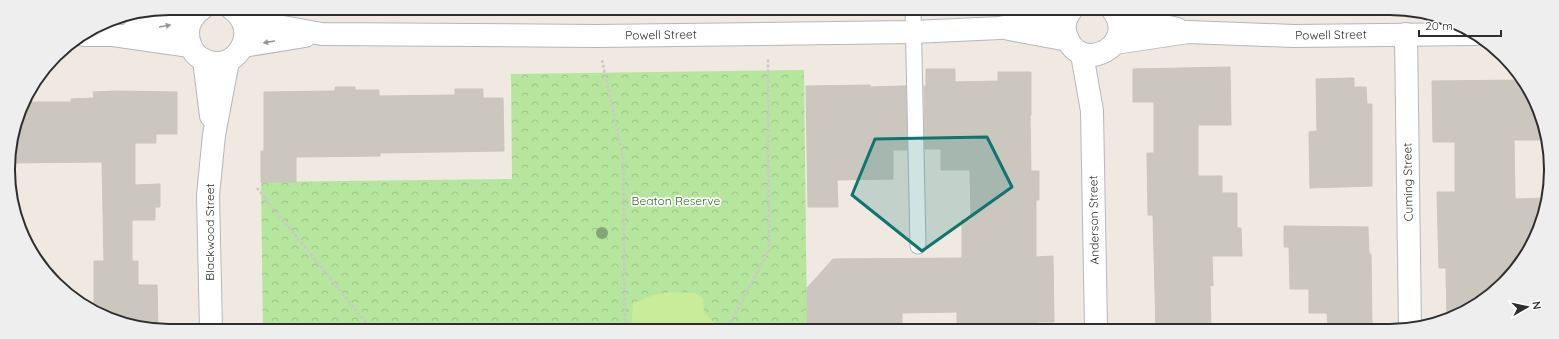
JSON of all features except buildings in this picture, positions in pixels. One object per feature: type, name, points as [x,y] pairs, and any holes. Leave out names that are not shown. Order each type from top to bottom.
[{"type":"street","name":"Blackwood Street","points":[[196,15],[188,30],[188,38],[197,53],[214,135]]},
{"type":"street","points":[[113,35],[196,15]]},
{"type":"street","name":"Blackwood Street","points":[[211,324],[208,195],[214,135],[235,54],[246,38],[246,29],[238,15]]},
{"type":"street","name":"Powell Street","points":[[241,15],[322,34],[596,36],[913,32],[1000,28],[1054,15]]},
{"type":"street","name":"Anderson Street","points":[[1069,15],[1065,26],[1075,47],[1092,111],[1096,324]]},
{"type":"street","name":"Anderson Street","points":[[1092,111],[1110,48],[1120,29],[1116,15]]},
{"type":"street","name":"Powell Street","points":[[1126,15],[1188,32],[1294,36],[1463,34]]},
{"type":"street","name":"Powell Street","points":[[1000,28],[1075,47],[1090,55],[1110,48],[1188,32]]},
{"type":"street","name":"Powell Street","points":[[197,53],[212,63],[235,54],[322,34]]},
{"type":"street","name":"Cuming Street","points":[[1406,34],[1410,323]]},
{"type":"street","points":[[94,35],[113,35],[197,53]]},
{"type":"lane","points":[[913,15],[918,246]]},
{"type":"path","points":[[728,324],[734,316],[769,250],[767,34]]},
{"type":"path","points":[[596,36],[623,157],[625,324]]},
{"type":"path","points":[[257,188],[367,324]]},
{"type":"highlighted area","points":[[987,137],[1012,187],[922,251],[852,195],[875,139]]},
{"type":"green space","name":"Beaton Reserve","points":[[804,70],[807,324],[263,324],[261,182],[512,179],[511,74]]},
{"type":"green space","points":[[670,292],[695,293],[703,298],[704,312],[715,324],[631,324],[633,303],[654,295]]}]
